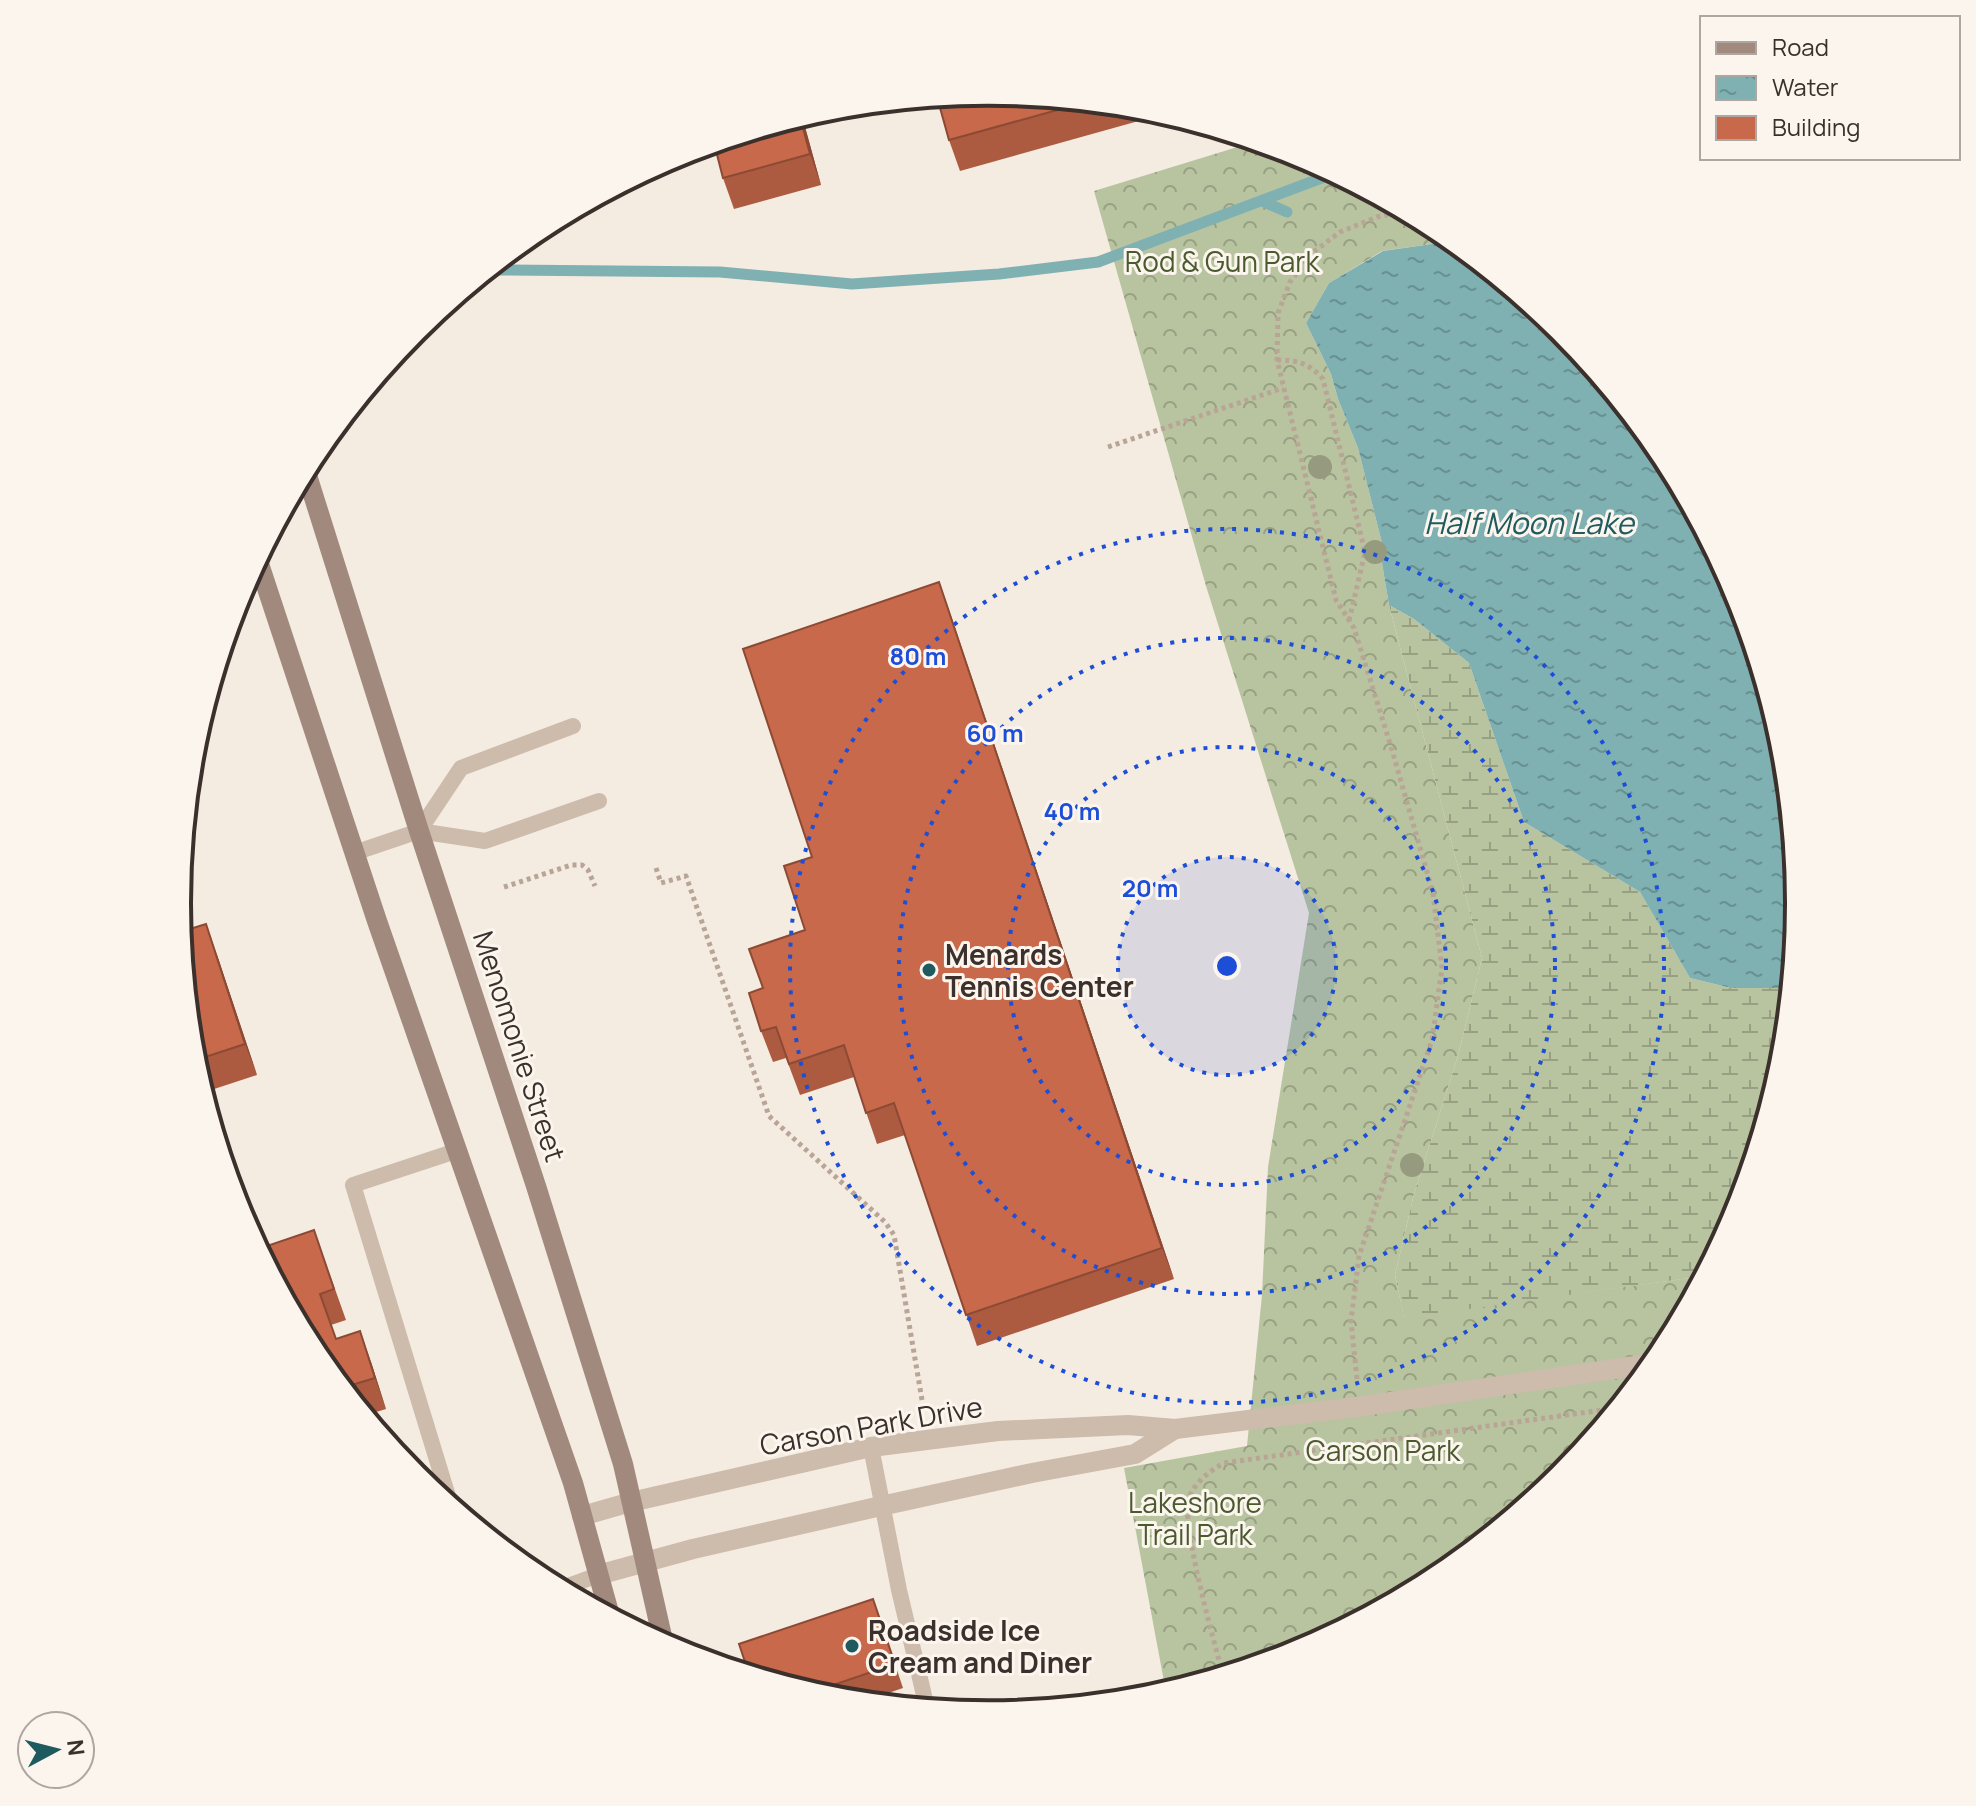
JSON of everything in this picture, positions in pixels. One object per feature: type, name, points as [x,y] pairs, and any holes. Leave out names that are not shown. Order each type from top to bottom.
[{"type":"main road","name":"Menomonie Street","points":[[310,485],[623,1464],[660,1629]]},
{"type":"main road","points":[[262,574],[354,853],[573,1483],[606,1602]]},
{"type":"street","name":"Carson Park Drive","points":[[582,1516],[871,1447],[998,1431],[1128,1425],[1175,1429],[1363,1406],[1636,1366]]},
{"type":"street","name":"Carson Park Drive","points":[[598,1575],[881,1506],[1135,1454],[1175,1429]]},
{"type":"lane","points":[[419,831],[461,768],[573,726]]},
{"type":"lane","points":[[354,853],[419,831],[485,841],[599,801]]},
{"type":"lane","points":[[445,1486],[353,1185],[456,1151]]},
{"type":"lane","points":[[871,1447],[881,1506],[924,1697]]},
{"type":"lane","points":[[574,1584],[598,1575]]},
{"type":"path","points":[[1357,1380],[1351,1321],[1359,1256],[1432,1040],[1442,968],[1433,893],[1354,628],[1336,600],[1277,360],[1278,313],[1290,282],[1312,253],[1340,232],[1389,215]]},
{"type":"path","points":[[1277,360],[1297,360],[1312,367],[1323,379],[1365,552],[1349,622]]},
{"type":"path","points":[[1108,447],[1283,388]]},
{"type":"path","points":[[504,887],[571,865],[582,865],[588,870],[595,886]]},
{"type":"path","points":[[656,868],[661,883],[686,876],[769,1116],[885,1222],[894,1235],[922,1400]]},
{"type":"path","points":[[1220,1665],[1206,1615],[1187,1510],[1192,1492],[1209,1472],[1224,1463],[1602,1410]]},
{"type":"green space","name":"Carson Park","points":[[1239,147],[1341,188],[1436,243],[1382,251],[1329,283],[1306,323],[1331,374],[1358,448],[1383,547],[1382,563],[1389,605],[1482,958],[1458,1056],[1414,1194],[1395,1275],[1404,1317],[1691,1278],[1651,1346],[1587,1428],[1552,1467],[1473,1535],[1431,1566],[1341,1618],[1244,1658],[1164,1680],[1124,1468],[1247,1446],[1262,1295],[1268,1167],[1309,913],[1206,586],[1094,191]]},
{"type":"green space","points":[[1389,605],[1414,619],[1469,663],[1524,822],[1640,892],[1690,978],[1731,988],[1780,988],[1770,1058],[1743,1159],[1691,1278],[1404,1318],[1395,1275],[1414,1194],[1458,1056],[1482,958]]},
{"type":"water","name":"Half Moon Lake","points":[[1436,243],[1473,271],[1552,339],[1620,418],[1651,460],[1703,550],[1743,647],[1770,748],[1783,851],[1785,903],[1780,988],[1731,988],[1690,978],[1640,892],[1524,822],[1469,663],[1414,619],[1389,605],[1382,563],[1383,547],[1358,448],[1331,374],[1306,323],[1329,283],[1383,251]]},
{"type":"building","points":[[988,106],[1058,110],[949,140],[940,108]]},
{"type":"building","points":[[803,128],[810,154],[723,178],[717,154]]},
{"type":"building","name":"Menards Tennis Center","points":[[939,582],[1162,1248],[966,1315],[894,1103],[866,1113],[844,1045],[789,1064],[776,1027],[761,1031],[749,993],[763,988],[749,949],[805,930],[784,866],[812,857],[743,649]]},
{"type":"building","points":[[206,924],[245,1044],[206,1057],[198,1007],[192,928]]},
{"type":"building","points":[[314,1230],[334,1289],[320,1294],[336,1339],[360,1331],[375,1378],[355,1384],[356,1388],[325,1346],[268,1245]]},
{"type":"building","points":[[873,1599],[895,1664],[833,1685],[745,1662],[739,1644]]},
{"type":"waterway","points":[[504,270],[720,272],[852,284],[999,274],[1098,262],[1320,179]]},
{"type":"waterway","points":[[1262,201],[1287,212]]},
{"type":"place","name":"Menards Tennis Center","points":[[929,970]]},
{"type":"place","name":"Roadside Ice Cream and Diner","points":[[852,1646]]},
{"type":"park label","name":"Rod & Gun Park","points":[[1222,261]]},
{"type":"park label","name":"Lakeshore Trail Park","points":[[1195,1518]]}]
